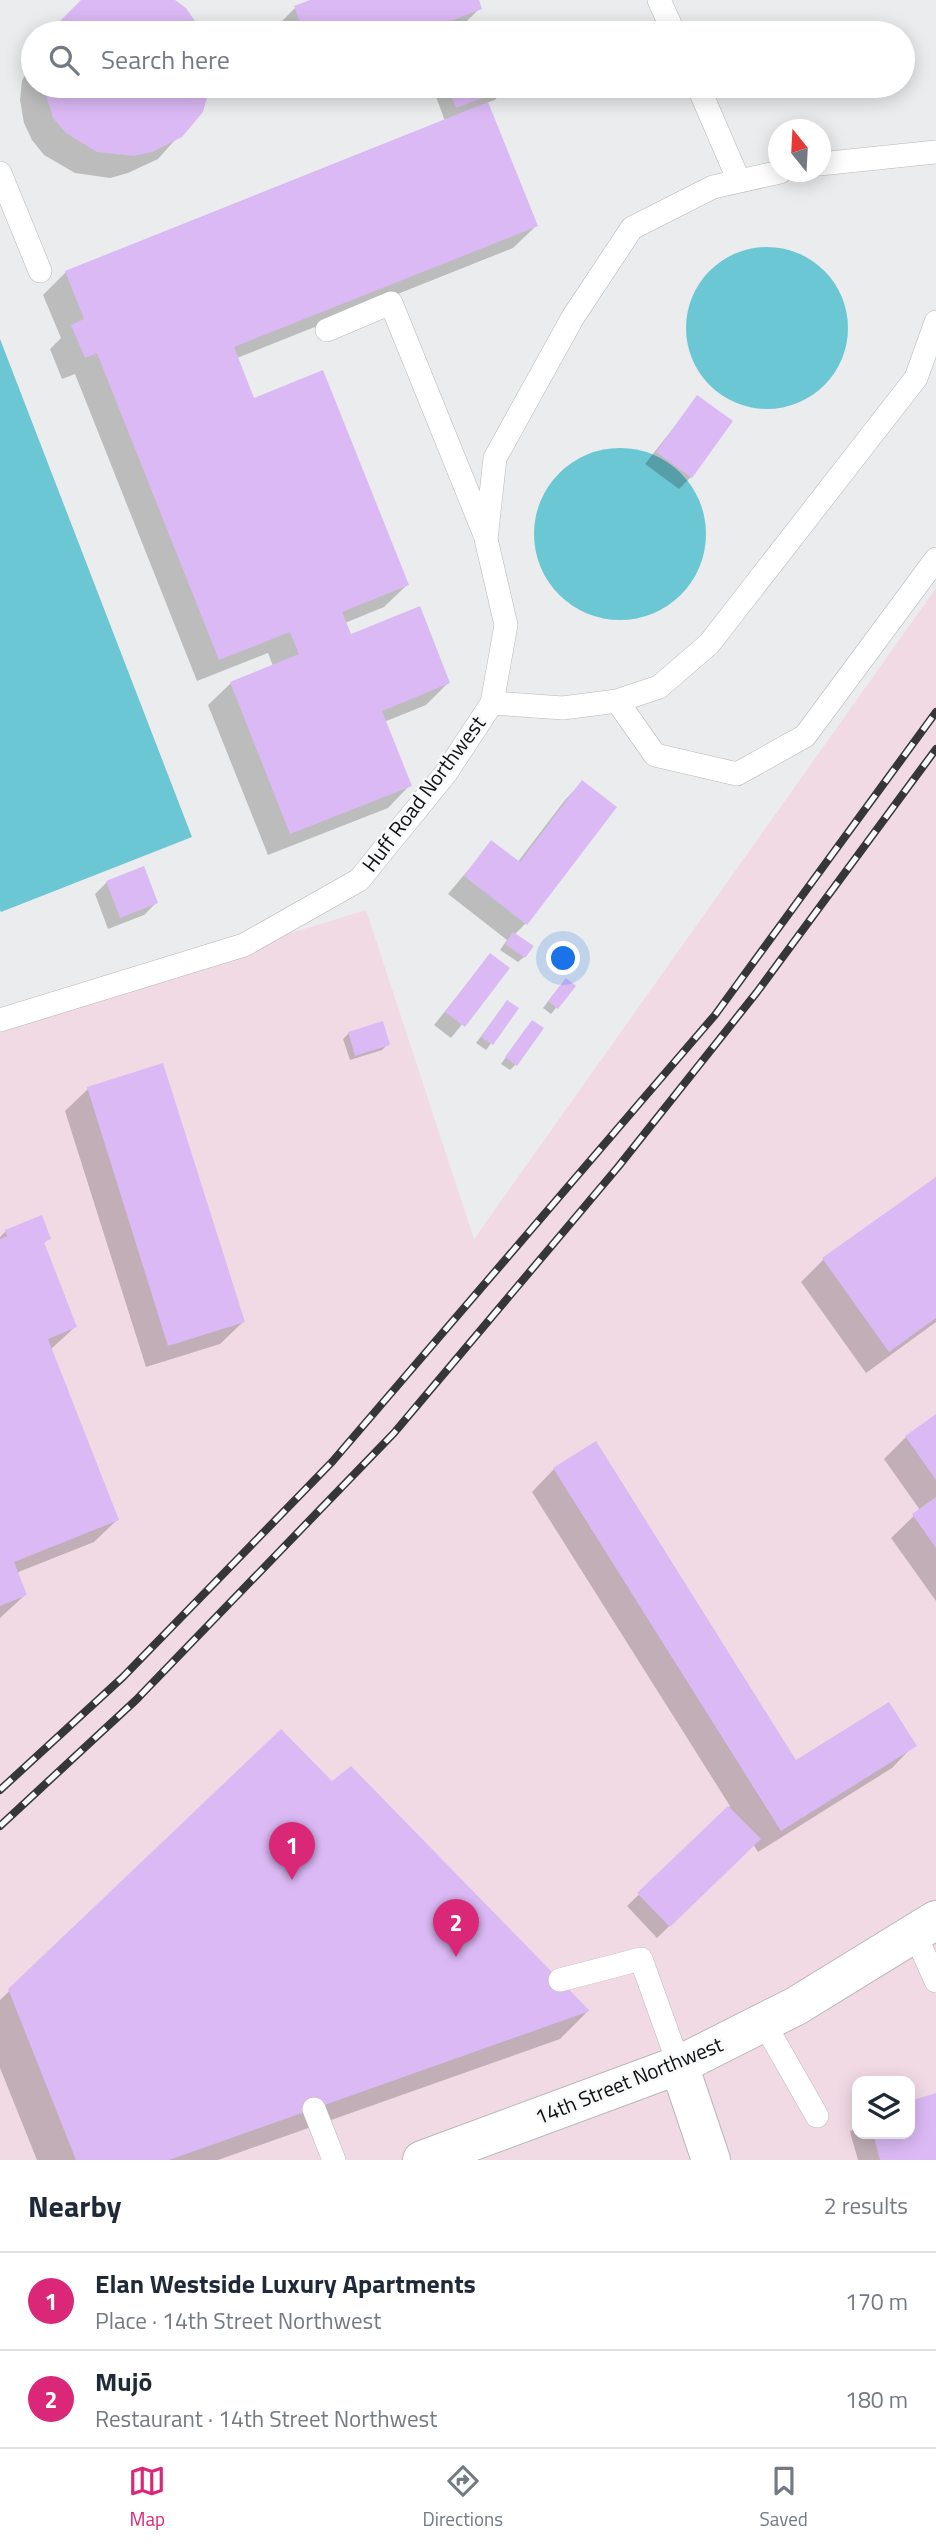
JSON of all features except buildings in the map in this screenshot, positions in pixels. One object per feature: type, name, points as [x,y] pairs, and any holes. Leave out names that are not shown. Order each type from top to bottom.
[{"type":"street","name":"14th Street Northwest","points":[[422,2160],[679,2065],[764,2023],[926,1927]]},
{"type":"street","points":[[679,2065],[711,2160]]},
{"type":"lane","points":[[659,0],[669,21]]},
{"type":"lane","points":[[703,98],[739,181]]},
{"type":"lane","points":[[831,163],[936,152]]},
{"type":"lane","points":[[0,173],[40,271]]},
{"type":"lane","name":"Huff Road Northwest","points":[[2,1029],[244,945],[359,880],[446,773],[492,703],[506,625],[486,539],[495,458],[573,317],[632,228],[713,187],[768,175]]},
{"type":"lane","points":[[327,330],[391,303],[486,539]]},
{"type":"lane","points":[[492,703],[563,708],[617,701],[659,687],[709,644],[916,378],[936,322]]},
{"type":"lane","points":[[617,701],[655,755],[737,774],[805,736],[936,559]]},
{"type":"lane","points":[[926,1927],[936,1981]]},
{"type":"lane","points":[[560,1980],[641,1959],[679,2065]]},
{"type":"lane","points":[[764,2023],[817,2116]]},
{"type":"lane","points":[[314,2109],[334,2160]]},
{"type":"shaded area","points":[[936,588],[936,2160],[0,2160],[0,1022],[366,910],[474,1239]]},
{"type":"water","points":[[767,247],[798,253],[824,271],[842,297],[848,328],[842,359],[824,385],[798,403],[767,409],[736,403],[710,385],[692,359],[686,328],[692,297],[710,271],[736,253]]},
{"type":"water","points":[[0,339],[192,837],[1,912],[0,910]]},
{"type":"water","points":[[620,448],[653,454],[681,473],[700,501],[706,534],[700,567],[681,595],[653,614],[620,620],[587,614],[559,595],[540,567],[534,534],[540,501],[559,473],[587,454]]},
{"type":"railway","points":[[0,1790],[123,1677],[332,1462],[715,1015],[936,712]]},
{"type":"railway","points":[[0,1826],[136,1700],[394,1433],[618,1167],[757,992],[936,749]]},
{"type":"place","name":"Elan Westside Luxury Apartments","points":[[292,1880]]},
{"type":"place","name":"Mujō","points":[[456,1957]]}]
